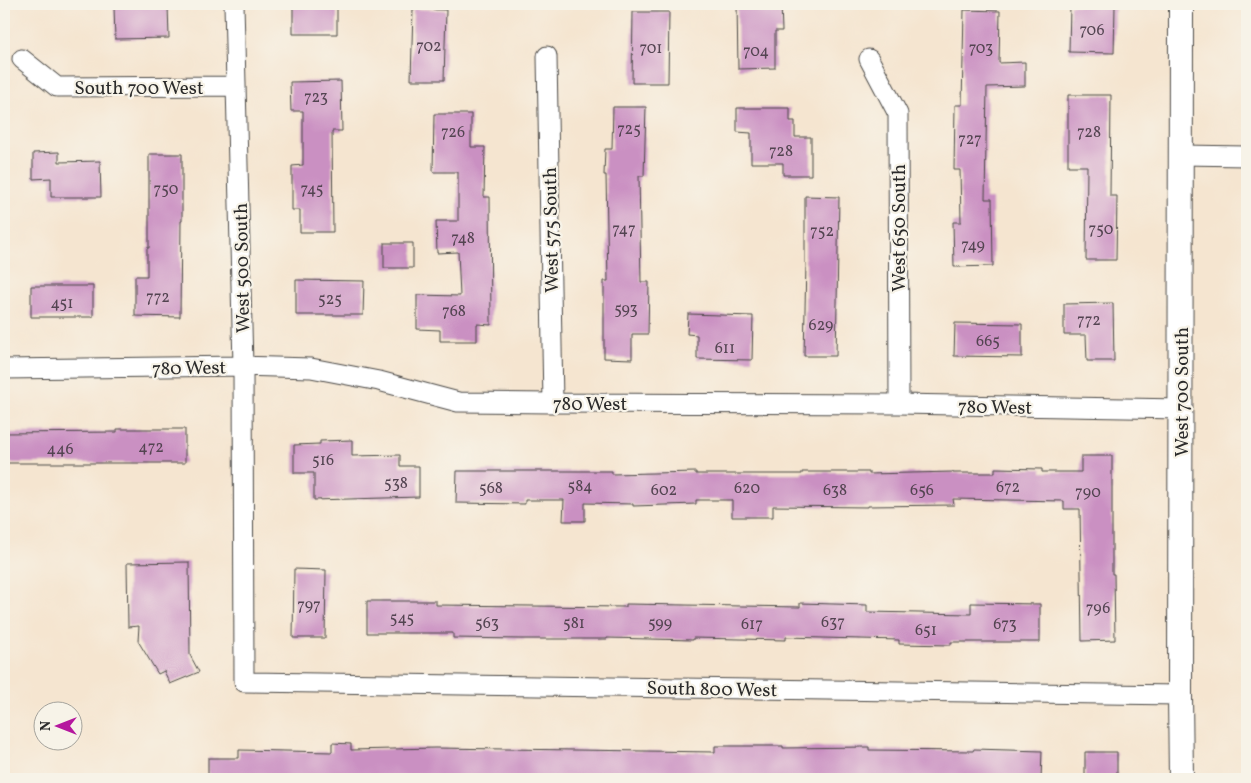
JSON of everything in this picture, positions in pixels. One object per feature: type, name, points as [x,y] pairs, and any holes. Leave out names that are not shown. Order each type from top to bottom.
[{"type":"street","name":"West 500 South","points":[[234,4],[243,366],[244,682]]},
{"type":"street","name":"West 700 South","points":[[1181,4],[1181,779]]},
{"type":"street","name":"West 575 South","points":[[548,56],[553,403]]},
{"type":"street","name":"West 650 South","points":[[869,59],[898,114],[899,404]]},
{"type":"street","name":"South 700 West","points":[[22,60],[56,87],[236,86]]},
{"type":"street","points":[[1181,155],[1247,156]]},
{"type":"street","name":"780 West","points":[[4,369],[243,366],[311,368],[379,381],[458,402],[899,404],[1181,409]]},
{"type":"street","name":"South 800 West","points":[[244,682],[1180,695]]},
{"type":"building","points":[[293,4],[337,4],[337,34],[293,34]]},
{"type":"building","points":[[737,4],[781,4],[782,31],[775,31],[775,68],[738,69]]},
{"type":"building","points":[[1070,5],[1115,6],[1114,53],[1069,52]]},
{"type":"building","points":[[168,6],[169,38],[115,39],[114,7]]},
{"type":"building","points":[[413,9],[446,10],[444,80],[411,80]]},
{"type":"building","points":[[964,10],[1000,11],[999,63],[1025,62],[1025,86],[987,87],[985,199],[992,199],[993,266],[954,267],[953,222],[961,222],[960,170],[954,170],[955,105],[962,105]]},
{"type":"building","points":[[633,12],[669,12],[668,83],[632,83]]},
{"type":"building","points":[[341,81],[342,131],[332,131],[333,232],[300,232],[300,210],[292,210],[292,166],[303,165],[303,111],[291,111],[290,82]]},
{"type":"building","points":[[1068,95],[1111,95],[1110,196],[1117,196],[1116,260],[1086,260],[1087,166],[1068,166]]},
{"type":"building","points":[[613,107],[646,107],[644,176],[639,176],[641,282],[649,282],[648,334],[632,334],[632,359],[604,358],[604,281],[608,281],[606,175],[604,175],[605,149],[612,149]]},
{"type":"building","points":[[737,108],[790,108],[790,121],[795,121],[795,137],[811,137],[811,175],[783,175],[783,163],[751,163],[751,133],[737,132]]},
{"type":"building","points":[[434,114],[471,114],[471,147],[485,147],[484,197],[490,197],[491,325],[477,324],[477,341],[440,341],[440,330],[417,329],[417,295],[460,296],[458,252],[437,253],[436,221],[458,221],[458,172],[433,172]]},
{"type":"building","points":[[59,152],[59,162],[100,161],[101,197],[51,197],[51,178],[33,179],[33,153]]},
{"type":"building","points":[[149,154],[182,154],[180,317],[135,316],[135,276],[147,276],[147,248],[149,248]]},
{"type":"building","points":[[805,196],[839,197],[836,356],[804,356]]},
{"type":"building","points":[[384,243],[413,243],[413,268],[384,268]]},
{"type":"building","points":[[296,280],[364,281],[363,315],[296,315]]},
{"type":"building","points":[[31,286],[93,286],[93,317],[31,317]]},
{"type":"building","points":[[1113,303],[1114,361],[1087,361],[1086,335],[1064,335],[1064,304]]},
{"type":"building","points":[[688,314],[753,316],[752,360],[697,359],[697,335],[687,334]]},
{"type":"building","points":[[955,323],[1022,324],[1022,357],[954,356]]},
{"type":"building","points":[[117,429],[185,429],[185,463],[4,463],[4,433],[117,432]]},
{"type":"building","points":[[352,440],[352,456],[400,455],[400,466],[419,466],[419,497],[314,500],[314,473],[294,473],[294,445],[320,444],[320,441]]},
{"type":"building","points":[[1081,456],[1112,456],[1112,574],[1114,574],[1115,640],[1082,641],[1080,509],[1064,509],[1064,501],[953,499],[954,505],[868,507],[773,506],[773,517],[732,517],[732,500],[696,500],[696,504],[633,506],[633,504],[585,503],[585,521],[563,521],[564,500],[525,500],[525,504],[456,503],[457,471],[612,471],[612,474],[869,472],[869,474],[995,473],[995,468],[1042,469],[1042,472],[1081,472]]},
{"type":"building","points":[[189,562],[190,655],[199,672],[170,684],[164,671],[158,674],[138,641],[139,626],[128,627],[127,563]]},
{"type":"building","points":[[294,569],[326,570],[325,638],[293,638]]},
{"type":"building","points":[[367,601],[436,601],[436,605],[626,607],[626,604],[800,607],[800,603],[867,605],[867,612],[971,614],[971,603],[1040,604],[1040,642],[951,642],[951,645],[899,644],[899,640],[786,637],[786,640],[693,638],[693,640],[521,639],[453,638],[453,633],[367,633]]},
{"type":"building","points":[[332,743],[351,744],[351,750],[435,748],[715,752],[715,746],[783,746],[783,748],[869,747],[869,750],[973,751],[974,749],[1042,751],[1041,779],[208,779],[208,758],[239,758],[239,750],[332,752]]},
{"type":"building","points":[[1085,752],[1117,752],[1117,779],[1085,779]]}]
